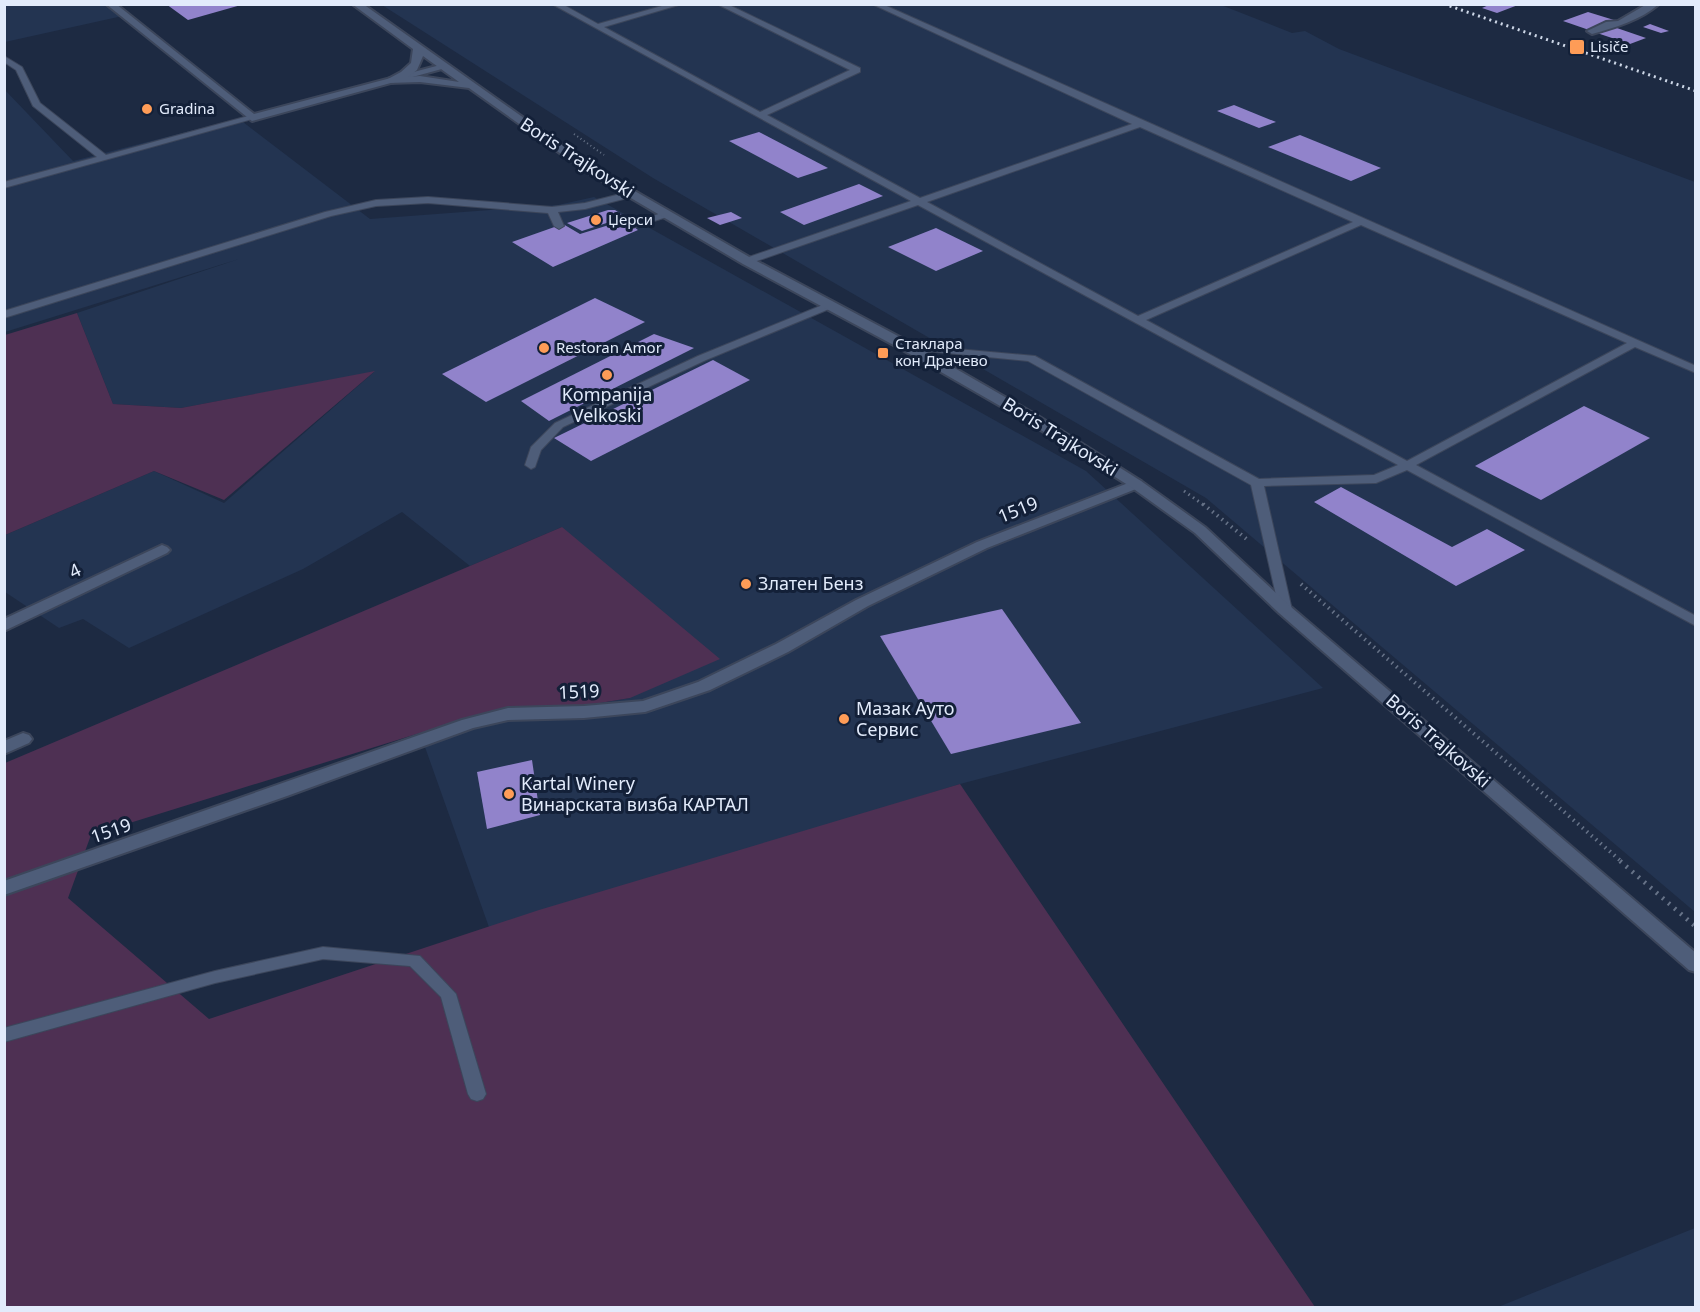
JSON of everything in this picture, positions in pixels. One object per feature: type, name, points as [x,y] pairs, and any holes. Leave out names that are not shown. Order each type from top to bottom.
[{"type":"main road","points":[[110,4],[252,118],[444,67]]},
{"type":"main road","name":"Boris Trajkovski","points":[[356,4],[590,169],[747,261],[906,346],[1033,419],[1136,484],[1200,530],[1285,610],[1695,965]]},
{"type":"main road","points":[[1592,31],[1609,24],[1620,24],[1655,4]]},
{"type":"main road","points":[[392,81],[414,67],[420,55],[418,48]]},
{"type":"main road","points":[[392,81],[433,80],[473,88]]},
{"type":"main road","name":"1519","points":[[4,888],[468,724],[508,714],[584,712],[645,706],[704,686],[782,648],[862,603],[982,545],[1136,484]]},
{"type":"main road","name":"4","points":[[4,626],[162,550]]},
{"type":"main road","points":[[4,748],[23,739]]},
{"type":"lane","points":[[555,4],[1695,622]]},
{"type":"lane","points":[[596,27],[679,4]]},
{"type":"lane","points":[[720,4],[857,70],[760,115]]},
{"type":"lane","points":[[874,4],[1695,370]]},
{"type":"lane","points":[[4,58],[19,69],[36,104],[104,158]]},
{"type":"lane","points":[[4,185],[252,118]]},
{"type":"lane","points":[[747,261],[1140,124]]},
{"type":"lane","points":[[4,315],[318,217],[376,203],[429,200],[552,210],[585,206],[632,194]]},
{"type":"lane","points":[[552,210],[559,226]]},
{"type":"lane","points":[[632,225],[667,214]]},
{"type":"lane","points":[[1137,320],[1361,222]]},
{"type":"lane","points":[[531,465],[534,449],[549,432],[559,425],[702,358],[830,305]]},
{"type":"lane","points":[[906,346],[1031,358],[1257,483],[1376,479],[1406,466],[1635,343]]},
{"type":"lane","points":[[1257,483],[1285,610]]},
{"type":"lane","points":[[4,1035],[215,977],[323,953],[414,960],[448,994],[477,1094]]},
{"type":"shaded area","points":[[4,5],[115,5],[127,15],[5,42]]},
{"type":"shaded area","points":[[382,5],[1221,5],[1292,33],[1305,31],[1339,49],[1695,182],[1695,912],[1206,498],[653,178]]},
{"type":"shaded area","points":[[4,89],[73,161],[260,113],[239,119],[370,219],[558,205],[594,197],[1086,471],[1323,688],[960,784],[490,930],[420,733],[630,698],[562,527],[470,566],[402,512],[303,569],[129,648],[83,619],[59,628],[5,592],[5,535],[154,471],[224,503],[374,372],[181,408],[113,404],[77,313],[239,259],[5,332]]},
{"type":"shaded area","points":[[77,313],[113,404],[181,408],[375,371],[224,500],[154,471],[5,535],[5,335]]},
{"type":"shaded area","points":[[562,527],[720,659],[630,698],[420,733],[91,835],[68,898],[209,1019],[539,910],[960,784],[1315,1307],[5,1308],[5,763]]},
{"type":"shaded area","points":[[1695,1228],[1695,1307],[1498,1307]]},
{"type":"building","points":[[166,4],[241,4],[241,5],[188,20]]},
{"type":"building","points":[[1491,4],[1518,5],[1497,13],[1482,8]]},
{"type":"building","points":[[1588,12],[1614,20],[1589,30],[1563,21]]},
{"type":"building","points":[[1650,24],[1669,31],[1661,33],[1643,27]]},
{"type":"building","points":[[1611,26],[1646,38],[1630,44],[1594,32]]},
{"type":"building","points":[[1234,105],[1276,122],[1259,128],[1217,111]]},
{"type":"building","points":[[759,132],[828,168],[798,178],[729,141]]},
{"type":"building","points":[[1300,135],[1381,168],[1351,181],[1268,147]]},
{"type":"building","points":[[859,184],[883,196],[804,225],[780,212]]},
{"type":"building","name":"Џерси","points":[[608,210],[615,210],[625,217],[582,231],[567,223]]},
{"type":"building","points":[[731,212],[742,218],[720,225],[707,218]]},
{"type":"building","points":[[625,220],[638,230],[553,267],[512,242],[563,224],[580,234]]},
{"type":"building","points":[[936,228],[983,251],[936,271],[888,247]]},
{"type":"building","name":"Restoran Amor","points":[[595,298],[645,322],[486,402],[442,374]]},
{"type":"building","name":"Kompanija Velkoski","points":[[654,334],[694,348],[549,421],[521,401]]},
{"type":"building","points":[[713,360],[750,380],[591,461],[554,438]]},
{"type":"building","points":[[1584,406],[1650,438],[1541,500],[1475,466]]},
{"type":"building","points":[[1341,487],[1452,547],[1487,529],[1525,550],[1456,586],[1314,502]]},
{"type":"building","points":[[1002,609],[1081,723],[951,754],[880,636]]},
{"type":"building","name":"Kartal Winery Винарската визба КАРТАЛ","points":[[532,760],[540,815],[487,829],[477,772]]},
{"type":"railway","points":[[1444,4],[1696,91]]},
{"type":"place","name":"Lisiče","points":[[1577,47]]},
{"type":"place","name":"Gradina","points":[[147,109]]},
{"type":"place","name":"Џерси","points":[[596,220]]},
{"type":"place","name":"Restoran Amor","points":[[544,348]]},
{"type":"place","name":"Стаклара кон Драчево","points":[[883,353]]},
{"type":"place","name":"Kompanija Velkoski","points":[[607,375]]},
{"type":"place","name":"Златен Бенз","points":[[746,584]]},
{"type":"place","name":"Мазак Ауто Сервис","points":[[844,719]]},
{"type":"place","name":"Kartal Winery Винарската визба КАРТАЛ","points":[[509,794]]}]
